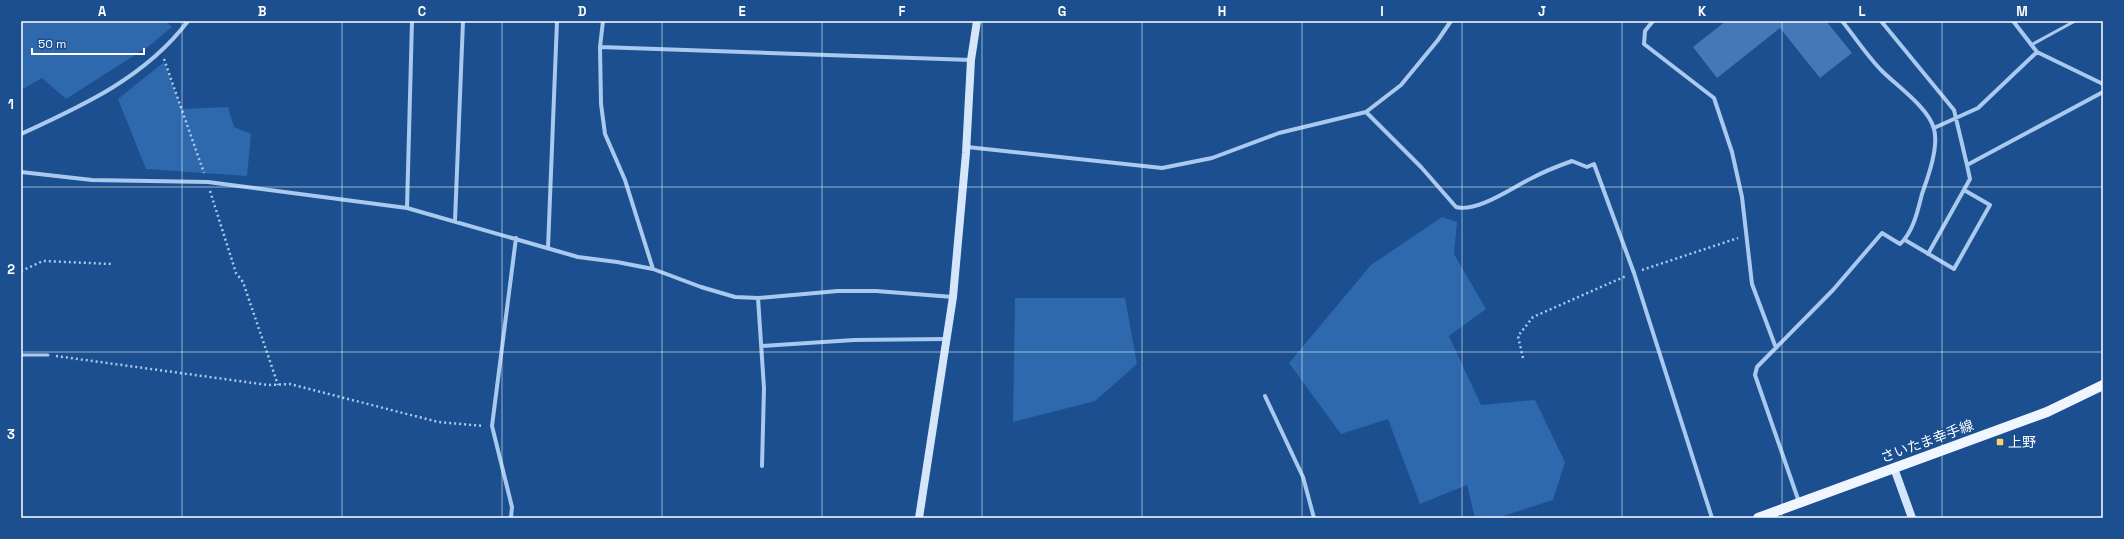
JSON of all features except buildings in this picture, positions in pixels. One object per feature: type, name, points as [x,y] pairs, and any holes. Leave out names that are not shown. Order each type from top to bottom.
[{"type":"main road","name":"さいたま幸手線","points":[[1758,518],[2047,412],[2103,385]]},
{"type":"street","points":[[21,134],[78,108],[116,86],[161,50],[188,21]]},
{"type":"street","points":[[407,208],[412,21]]},
{"type":"street","points":[[455,221],[463,21]]},
{"type":"street","points":[[548,248],[557,21]]},
{"type":"street","points":[[603,21],[600,47],[601,104],[605,134],[625,180],[653,269]]},
{"type":"street","points":[[919,518],[945,339],[953,297],[967,146],[971,60],[977,21]]},
{"type":"street","points":[[967,146],[1162,168],[1212,158],[1279,134],[1366,112],[1401,85],[1438,40],[1451,21]]},
{"type":"street","points":[[1653,21],[1645,31],[1644,44],[1714,98],[1732,152],[1748,234],[1752,284],[1776,348]]},
{"type":"street","points":[[1799,504],[1755,375],[1757,367],[1833,290],[1882,233],[1900,244],[1905,240],[1915,218],[1930,170],[1936,138],[1934,128],[1918,104],[1882,70],[1842,21]]},
{"type":"street","points":[[1881,21],[1954,110],[1970,179],[1928,254]]},
{"type":"street","points":[[2013,21],[2037,52],[2103,84]]},
{"type":"street","points":[[600,47],[971,60]]},
{"type":"street","points":[[1934,128],[1978,108],[2037,52]]},
{"type":"street","points":[[1967,165],[2103,92]]},
{"type":"street","points":[[1366,112],[1421,167],[1456,207],[1464,209],[1503,194],[1556,167],[1572,161],[1587,167],[1594,164],[1634,273],[1712,518]]},
{"type":"street","points":[[21,172],[92,180],[208,182],[407,208],[516,238],[578,258],[617,262],[653,269],[701,287],[735,297],[758,298],[838,291],[876,291],[953,297]]},
{"type":"street","points":[[1905,240],[1954,269],[1990,205],[1964,190]]},
{"type":"street","points":[[511,518],[512,507],[492,426],[516,238]]},
{"type":"street","points":[[758,298],[764,388],[762,466]]},
{"type":"street","points":[[761,346],[854,340],[945,339]]},
{"type":"street","points":[[1265,396],[1303,477],[1314,518]]},
{"type":"street","points":[[1894,468],[1912,518]]},
{"type":"lane","points":[[2031,45],[2075,21]]},
{"type":"lane","points":[[21,355],[48,355]]},
{"type":"path","points":[[161,50],[208,182],[236,273],[243,282],[278,385]]},
{"type":"path","points":[[1523,358],[1518,336],[1533,317],[1634,273],[1748,234]]},
{"type":"path","points":[[21,271],[43,261],[112,264]]},
{"type":"path","points":[[48,355],[278,385],[290,384],[438,422],[492,426]]},
{"type":"shaded area","points":[[21,21],[166,21],[172,27],[149,46],[66,99],[42,78],[21,90]]},
{"type":"shaded area","points":[[164,62],[182,109],[228,107],[234,127],[251,134],[247,176],[146,169],[118,99]]},
{"type":"shaded area","points":[[1442,217],[1457,222],[1454,254],[1486,309],[1449,336],[1481,405],[1535,400],[1565,462],[1553,500],[1497,518],[1475,518],[1467,485],[1420,504],[1388,419],[1341,434],[1289,363],[1371,265]]},
{"type":"shaded area","points":[[1015,298],[1125,298],[1137,364],[1095,401],[1013,422]]},
{"type":"place","name":"上野","points":[[2000,442]]}]
